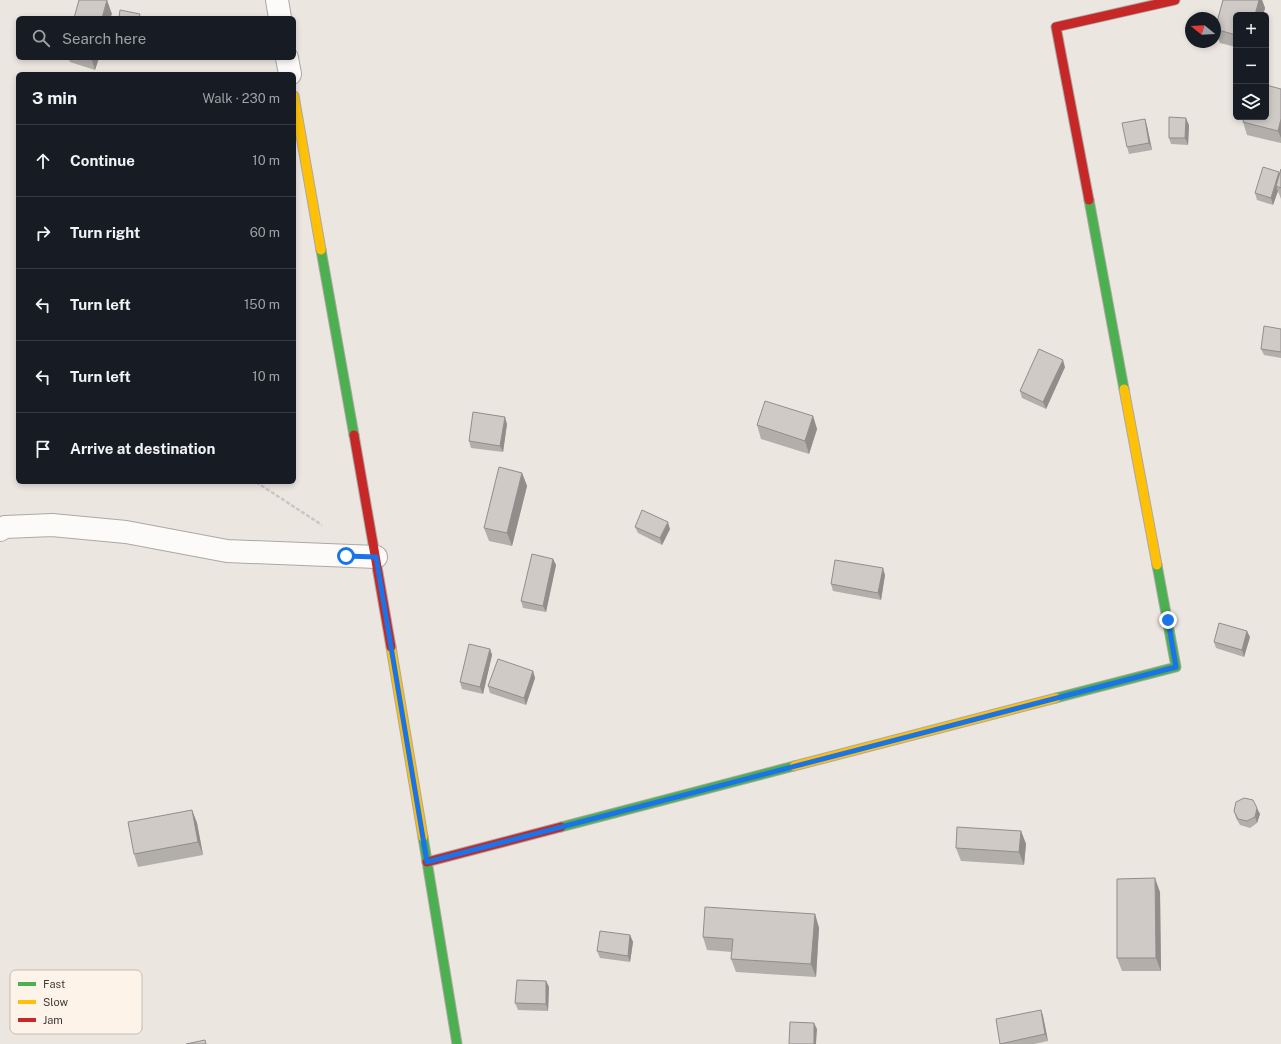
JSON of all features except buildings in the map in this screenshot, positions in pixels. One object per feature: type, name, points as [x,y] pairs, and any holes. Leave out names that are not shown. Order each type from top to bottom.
[{"type":"street","points":[[277,0],[280,16]]},
{"type":"street","points":[[427,862],[1176,667],[1056,27],[1176,0]]},
{"type":"street","points":[[287,60],[290,72]]},
{"type":"street","points":[[296,107],[376,557],[457,1044]]},
{"type":"street","points":[[0,530],[5,527],[52,525],[126,532],[227,551],[376,557]]},
{"type":"path","points":[[259,484],[324,526]]},
{"type":"traffic: fast","points":[[1089,200],[1124,389]]},
{"type":"traffic: fast","points":[[321,250],[354,435]]},
{"type":"traffic: fast","points":[[1056,698],[1176,667],[1157,565]]},
{"type":"traffic: fast","points":[[561,827],[794,766]]},
{"type":"traffic: fast","points":[[423,837],[457,1044]]},
{"type":"traffic: slow","points":[[296,107],[321,250]]},
{"type":"traffic: slow","points":[[1124,389],[1157,565]]},
{"type":"traffic: slow","points":[[391,647],[423,837]]},
{"type":"traffic: slow","points":[[794,766],[1056,698]]},
{"type":"traffic: jam","points":[[1089,200],[1056,27],[1175,0]]},
{"type":"traffic: jam","points":[[354,435],[391,647]]},
{"type":"traffic: jam","points":[[427,862],[561,827]]},
{"type":"route","points":[[346,556],[376,557],[427,862],[1176,667],[1168,620]]}]
